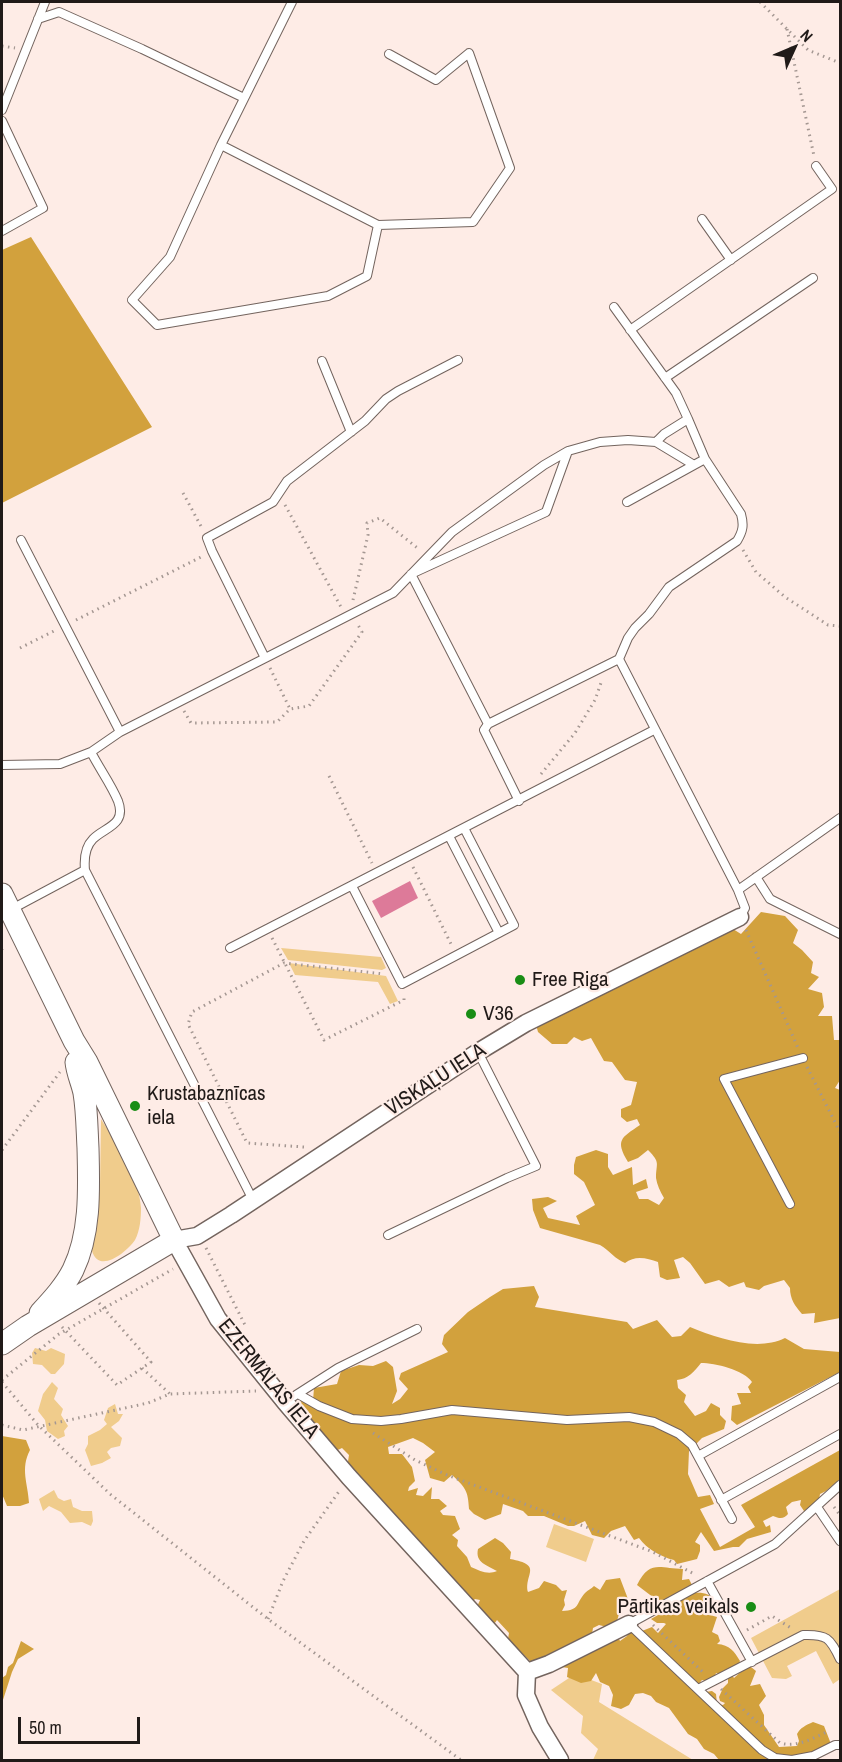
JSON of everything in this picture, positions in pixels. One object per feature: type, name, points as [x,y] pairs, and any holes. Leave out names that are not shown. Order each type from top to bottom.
[{"type":"street","name":"EZERMALAS IELA","points":[[6,902],[174,1240],[218,1319],[292,1398],[349,1477],[527,1672]]},
{"type":"street","name":"VISKAĻU IELA","points":[[174,1240],[197,1236],[526,1023],[740,917]]},
{"type":"street","name":"EZERMALAS IELA","points":[[28,1326],[62,1289],[74,1269],[87,1214],[89,1182],[87,1117],[74,1041]]},
{"type":"street","points":[[3,1340],[53,1313],[174,1240]]},
{"type":"street","points":[[79,1253],[84,1266],[95,1277],[110,1279]]},
{"type":"street","points":[[561,1761],[540,1727],[526,1695],[527,1672],[549,1664],[636,1620]]},
{"type":"lane","points":[[2,110],[45,2]]},
{"type":"lane","points":[[292,2],[221,145],[170,256],[132,300],[157,326],[328,296],[367,276],[378,225]]},
{"type":"lane","points":[[38,19],[59,12],[244,98]]},
{"type":"lane","points":[[221,145],[378,225],[473,222],[510,168],[469,53],[436,80],[389,54]]},
{"type":"lane","points":[[2,121],[43,208],[2,231]]},
{"type":"lane","points":[[630,330],[832,189],[816,166]]},
{"type":"lane","points":[[702,219],[731,260]]},
{"type":"lane","points":[[665,378],[813,278]]},
{"type":"lane","points":[[519,801],[484,730],[488,724],[618,659],[631,633],[669,587],[737,541],[744,525],[741,514],[705,459],[676,393],[614,307]]},
{"type":"lane","points":[[265,658],[207,538],[273,502],[295,473],[365,422],[386,399],[458,360]]},
{"type":"lane","points":[[322,361],[351,432]]},
{"type":"lane","points":[[656,442],[663,434],[688,419]]},
{"type":"lane","points":[[2,765],[60,764],[91,752],[120,732],[393,592],[452,532],[544,465],[568,451],[600,442],[628,440],[656,442],[694,465]]},
{"type":"lane","points":[[411,574],[546,512],[568,451]]},
{"type":"lane","points":[[627,502],[705,459]]},
{"type":"lane","points":[[21,540],[120,732]]},
{"type":"lane","points":[[411,574],[488,724]]},
{"type":"lane","points":[[618,659],[738,890],[745,908],[740,917]]},
{"type":"lane","points":[[230,948],[654,730]]},
{"type":"lane","points":[[91,752],[119,803],[119,817],[114,825],[92,840],[84,856],[85,870],[253,1200]]},
{"type":"lane","points":[[738,890],[840,818]]},
{"type":"lane","points":[[352,886],[400,980],[457,955],[514,925],[464,828]]},
{"type":"lane","points":[[449,836],[499,933]]},
{"type":"lane","points":[[6,902],[85,870]]},
{"type":"lane","points":[[756,877],[770,899],[840,934]]},
{"type":"lane","points":[[388,1235],[536,1166],[478,1052]]},
{"type":"lane","points":[[789,1204],[724,1079],[803,1058]]},
{"type":"lane","points":[[292,1398],[338,1368],[417,1329]]},
{"type":"lane","points":[[698,1456],[840,1377]]},
{"type":"lane","points":[[292,1398],[352,1419],[391,1420],[452,1410],[567,1420],[629,1417],[654,1422],[679,1434],[692,1445],[732,1519]]},
{"type":"lane","points":[[721,1500],[840,1434]]},
{"type":"lane","points":[[840,1485],[775,1544],[636,1620],[698,1689],[762,1750],[775,1758],[792,1761],[813,1756],[835,1744],[840,1745]]},
{"type":"lane","points":[[817,1507],[840,1541]]},
{"type":"lane","points":[[707,1581],[752,1662]]},
{"type":"lane","points":[[698,1689],[803,1635],[825,1636],[832,1643],[840,1659]]},
{"type":"path","points":[[760,2],[808,50],[840,63]]},
{"type":"path","points":[[788,29],[816,166]]},
{"type":"path","points":[[183,493],[207,538]]},
{"type":"path","points":[[179,702],[191,723],[277,722],[290,709],[309,706],[362,632],[279,493]]},
{"type":"path","points":[[351,614],[352,598],[368,535],[368,523],[380,518],[428,557]]},
{"type":"path","points":[[737,541],[756,572],[785,597],[828,625],[840,626]]},
{"type":"path","points":[[21,648],[212,551]]},
{"type":"path","points":[[265,658],[290,709]]},
{"type":"path","points":[[539,776],[575,733],[595,700],[602,681],[618,659]]},
{"type":"path","points":[[329,776],[377,873]]},
{"type":"path","points":[[408,857],[457,955]]},
{"type":"path","points":[[740,917],[803,1058],[840,1132]]},
{"type":"path","points":[[267,929],[284,963],[324,1040],[404,1000],[400,980],[284,963],[192,1012],[188,1024],[248,1143],[332,1148]]},
{"type":"path","points":[[2,1150],[60,1072]]},
{"type":"path","points":[[197,1236],[209,1252],[246,1327]]},
{"type":"path","points":[[186,1262],[65,1331],[2,1381],[38,1425],[110,1494],[268,1619],[461,1761]]},
{"type":"path","points":[[53,1313],[65,1331],[117,1385],[151,1362],[89,1291]]},
{"type":"path","points":[[142,1368],[170,1395]]},
{"type":"path","points":[[2,1425],[23,1430],[148,1403],[170,1395],[260,1391],[292,1398]]},
{"type":"path","points":[[352,1419],[416,1460],[447,1475],[652,1552],[707,1581]]},
{"type":"path","points":[[268,1619],[283,1581],[304,1541],[349,1477]]},
{"type":"path","points":[[833,1507],[840,1515]]},
{"type":"path","points":[[737,1635],[772,1616],[803,1635]]},
{"type":"path","points":[[636,1620],[713,1681],[780,1743],[788,1746],[801,1743],[829,1731]]},
{"type":"shaded area","points":[[31,237],[152,427],[2,503],[2,250]]},
{"type":"shaded area","points":[[410,881],[418,898],[381,918],[372,901]]},
{"type":"shaded area","points":[[761,912],[785,916],[798,930],[793,943],[813,962],[811,973],[819,977],[808,989],[822,993],[824,1007],[818,1016],[832,1016],[834,1040],[840,1040],[840,1080],[835,1088],[840,1090],[840,1318],[814,1323],[815,1313],[802,1314],[793,1302],[790,1288],[784,1280],[764,1286],[759,1290],[746,1287],[744,1282],[729,1287],[719,1280],[705,1284],[683,1257],[674,1260],[680,1278],[667,1280],[660,1277],[658,1262],[637,1258],[625,1263],[600,1245],[540,1228],[533,1210],[532,1199],[548,1197],[557,1201],[543,1208],[548,1218],[580,1225],[576,1216],[595,1205],[584,1182],[574,1174],[574,1165],[576,1157],[596,1150],[608,1154],[608,1167],[613,1175],[632,1167],[633,1185],[646,1179],[648,1188],[636,1192],[639,1199],[648,1199],[659,1205],[664,1198],[657,1183],[657,1163],[652,1154],[648,1150],[628,1162],[622,1149],[621,1144],[624,1137],[640,1125],[637,1119],[627,1122],[621,1117],[621,1109],[631,1105],[637,1082],[625,1080],[612,1062],[604,1061],[591,1038],[582,1041],[574,1037],[567,1044],[552,1044],[538,1032],[535,1021],[733,929],[741,934]]},
{"type":"shaded area","points":[[281,948],[381,957],[386,968],[382,970],[288,960]]},
{"type":"shaded area","points":[[289,963],[386,976],[398,1001],[390,1004],[378,982],[295,975]]},
{"type":"shaded area","points":[[101,1119],[132,1173],[141,1208],[139,1229],[135,1240],[119,1255],[106,1261],[95,1258],[92,1251],[100,1185]]},
{"type":"shaded area","points":[[534,1286],[539,1297],[535,1307],[627,1322],[633,1329],[657,1320],[672,1337],[681,1336],[690,1327],[737,1342],[762,1344],[785,1338],[804,1349],[840,1352],[840,1372],[737,1425],[731,1420],[732,1406],[741,1404],[737,1393],[751,1393],[748,1387],[752,1382],[743,1374],[714,1364],[701,1363],[690,1374],[677,1380],[678,1388],[686,1395],[684,1402],[695,1416],[706,1411],[711,1403],[720,1408],[720,1415],[726,1421],[724,1429],[702,1438],[689,1451],[688,1474],[698,1497],[710,1495],[714,1504],[700,1509],[720,1547],[755,1527],[741,1505],[840,1450],[840,1479],[820,1494],[819,1500],[810,1511],[804,1511],[800,1505],[801,1500],[792,1502],[786,1507],[788,1514],[785,1517],[773,1516],[763,1521],[766,1527],[770,1525],[771,1532],[747,1539],[739,1547],[714,1551],[701,1532],[695,1542],[700,1545],[697,1559],[677,1564],[674,1560],[650,1549],[639,1538],[634,1540],[625,1526],[611,1531],[604,1538],[592,1535],[585,1521],[568,1526],[544,1516],[528,1516],[523,1511],[503,1504],[501,1514],[485,1520],[469,1509],[465,1490],[452,1475],[444,1482],[430,1478],[425,1460],[435,1452],[413,1438],[388,1447],[389,1454],[402,1454],[412,1467],[415,1481],[408,1491],[418,1488],[416,1495],[423,1496],[432,1487],[431,1499],[439,1499],[447,1506],[440,1511],[443,1515],[455,1516],[460,1529],[452,1535],[458,1540],[457,1546],[467,1557],[471,1567],[487,1573],[497,1571],[478,1558],[478,1549],[495,1538],[511,1552],[510,1559],[520,1561],[530,1567],[528,1592],[539,1588],[544,1581],[556,1585],[562,1591],[567,1590],[562,1611],[575,1608],[585,1593],[594,1586],[600,1590],[606,1580],[620,1578],[628,1599],[622,1604],[617,1604],[619,1614],[617,1621],[607,1627],[599,1625],[593,1628],[592,1634],[617,1635],[620,1641],[627,1636],[630,1629],[638,1626],[642,1631],[652,1627],[658,1633],[666,1624],[657,1623],[651,1619],[679,1603],[675,1597],[658,1601],[637,1585],[646,1572],[656,1567],[683,1569],[682,1580],[689,1579],[692,1593],[706,1594],[716,1602],[714,1607],[703,1613],[717,1617],[712,1632],[718,1635],[720,1641],[717,1644],[731,1649],[740,1661],[737,1667],[721,1675],[716,1673],[714,1679],[709,1682],[702,1680],[698,1685],[705,1692],[712,1691],[716,1694],[717,1704],[723,1705],[725,1703],[720,1701],[719,1697],[731,1674],[734,1678],[745,1668],[751,1667],[756,1671],[750,1686],[760,1684],[766,1696],[759,1705],[764,1715],[764,1725],[779,1747],[797,1746],[799,1741],[797,1734],[810,1723],[824,1726],[831,1744],[816,1758],[818,1760],[719,1760],[714,1754],[704,1749],[697,1739],[688,1734],[669,1708],[656,1702],[651,1696],[643,1693],[635,1694],[629,1705],[621,1709],[611,1706],[613,1695],[609,1686],[600,1682],[596,1673],[591,1681],[581,1683],[567,1677],[568,1668],[531,1662],[508,1639],[509,1633],[497,1620],[492,1627],[476,1609],[480,1600],[475,1599],[471,1603],[432,1554],[426,1554],[356,1477],[355,1470],[347,1468],[349,1455],[342,1448],[330,1451],[310,1445],[312,1440],[296,1428],[296,1408],[303,1398],[313,1401],[314,1388],[337,1384],[341,1371],[359,1365],[373,1366],[386,1361],[393,1367],[397,1391],[392,1404],[400,1399],[408,1389],[399,1379],[401,1373],[448,1352],[442,1344],[444,1335],[468,1312],[503,1289]]},
{"type":"shaded area","points":[[35,1348],[46,1351],[51,1348],[65,1354],[64,1364],[55,1374],[51,1374],[42,1365],[33,1364],[32,1353]]},
{"type":"shaded area","points":[[52,1382],[58,1388],[54,1399],[63,1409],[61,1415],[68,1426],[64,1431],[65,1436],[58,1439],[47,1431],[45,1420],[38,1411],[43,1394]]},
{"type":"shaded area","points":[[115,1404],[118,1414],[123,1414],[119,1421],[111,1427],[122,1438],[120,1446],[111,1448],[107,1452],[111,1458],[91,1466],[85,1450],[88,1436],[107,1424],[104,1420],[108,1408]]},
{"type":"shaded area","points":[[2,1436],[26,1440],[30,1450],[25,1463],[29,1503],[20,1506],[7,1506],[2,1494]]},
{"type":"shaded area","points":[[54,1490],[58,1498],[64,1501],[71,1499],[73,1507],[82,1511],[92,1511],[91,1526],[82,1522],[70,1523],[61,1512],[49,1506],[43,1511],[39,1499]]},
{"type":"shaded area","points":[[554,1524],[594,1539],[586,1562],[546,1547]]},
{"type":"shaded area","points":[[840,1589],[840,1679],[833,1684],[816,1651],[787,1666],[792,1676],[786,1679],[772,1678],[751,1638]]},
{"type":"shaded area","points":[[21,1641],[34,1649],[18,1659],[2,1703],[2,1678],[13,1663]]},
{"type":"shaded area","points":[[575,1674],[602,1684],[599,1702],[693,1760],[593,1760],[598,1749],[581,1733],[583,1716],[551,1690]]},
{"type":"place","name":"Free Riga","points":[[520,980]]},
{"type":"place","name":"V36","points":[[471,1014]]},
{"type":"place","name":"Krustabaznīcas iela","points":[[135,1106]]},
{"type":"place","name":"Pārtikas veikals","points":[[751,1607]]}]
